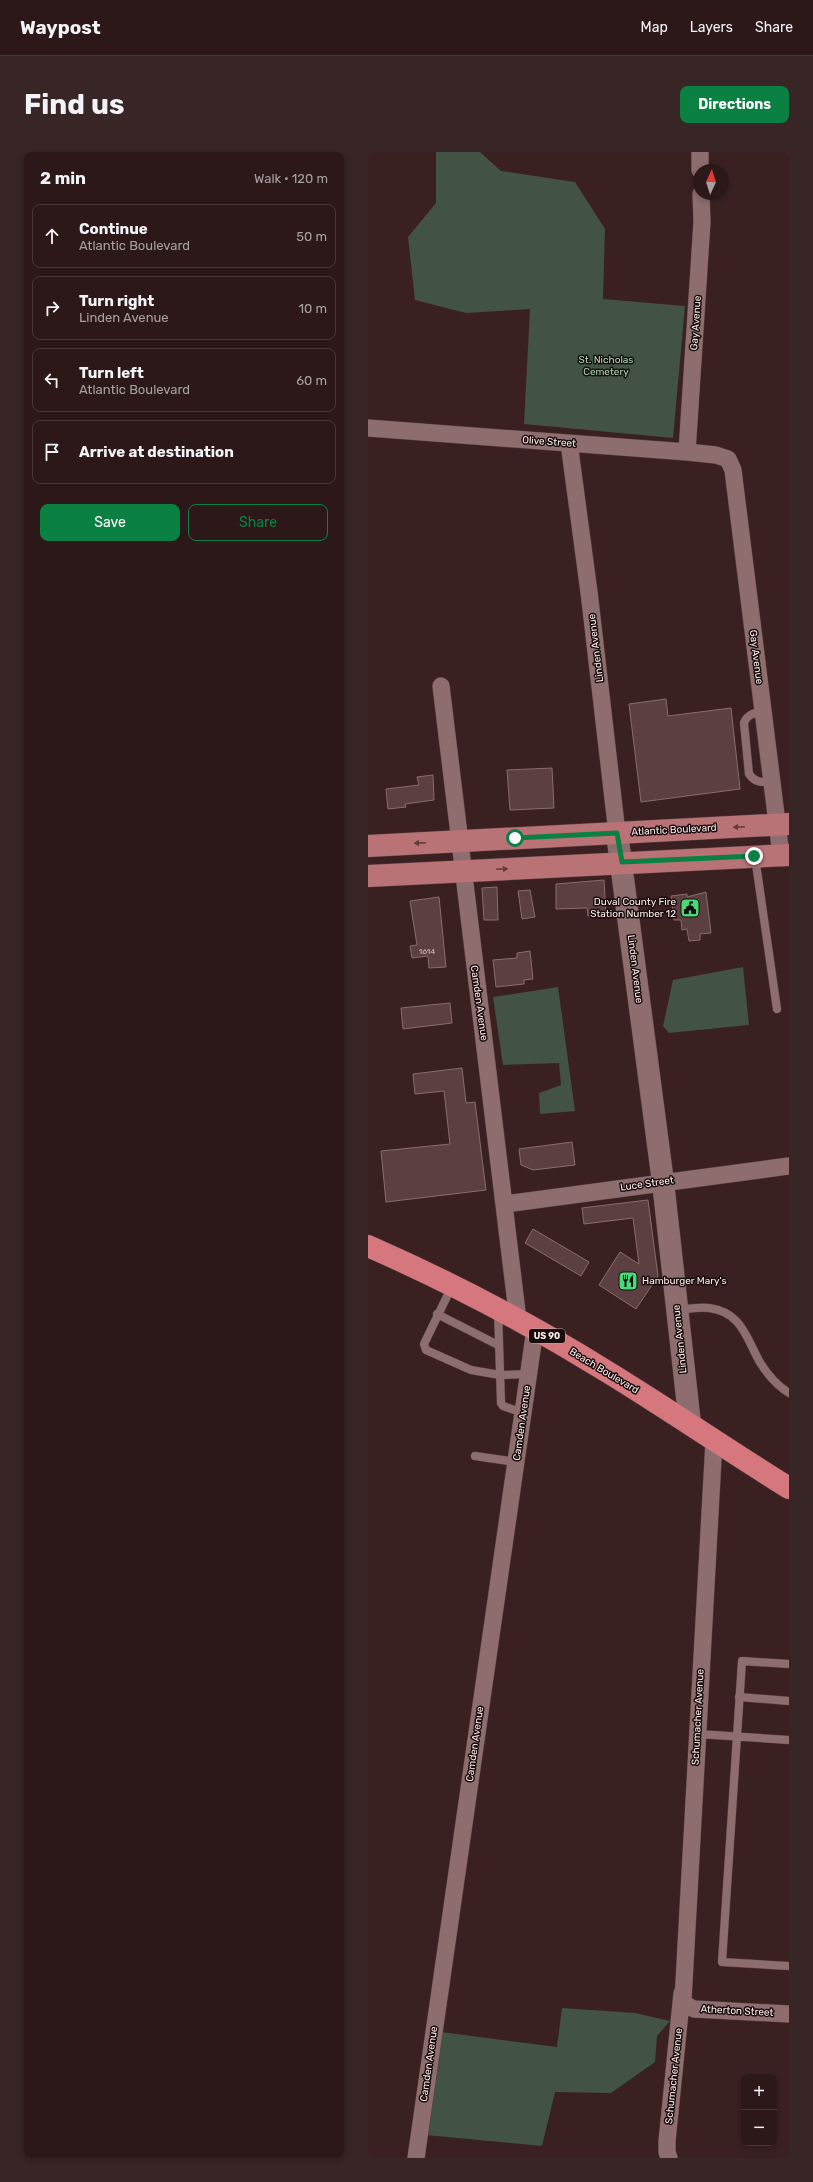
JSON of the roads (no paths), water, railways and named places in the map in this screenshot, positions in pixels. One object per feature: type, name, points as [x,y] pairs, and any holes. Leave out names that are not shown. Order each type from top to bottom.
[{"type":"highway","name":"Beach Boulevard","points":[[368,1246],[452,1285],[527,1325],[606,1370],[789,1488]]},
{"type":"main road","name":"Atlantic Boulevard","points":[[368,846],[783,824]]},
{"type":"main road","points":[[368,876],[622,862],[785,855]]},
{"type":"street","points":[[700,152],[700,164]]},
{"type":"street","name":"Gay Avenue","points":[[687,452],[702,222],[701,200]]},
{"type":"street","name":"Olive Street","points":[[368,428],[687,452],[716,455],[728,459]]},
{"type":"street","name":"Linden Avenue","points":[[569,443],[590,592],[617,833],[663,1182],[690,1424]]},
{"type":"street","name":"Gay Avenue","points":[[728,459],[733,470],[772,782],[783,824],[785,855]]},
{"type":"street","name":"Camden Avenue","points":[[416,2158],[528,1374],[527,1325],[505,1204],[441,686]]},
{"type":"street","name":"Luce Street","points":[[505,1204],[789,1166]]},
{"type":"street","name":"Schumacher Avenue","points":[[669,2158],[667,2141],[684,1999],[714,1441]]},
{"type":"street","name":"Atherton Street","points":[[684,1999],[694,2008],[789,2014]]},
{"type":"lane","points":[[754,856],[777,1009]]},
{"type":"lane","points":[[452,1285],[424,1344],[426,1350],[471,1370],[500,1375],[528,1374]]},
{"type":"lane","points":[[677,1310],[711,1308],[737,1320],[746,1332],[762,1365],[772,1378],[789,1393]]},
{"type":"lane","points":[[498,1310],[500,1403],[503,1406],[523,1413]]},
{"type":"lane","points":[[437,1314],[498,1345]]},
{"type":"lane","points":[[475,1456],[516,1462]]},
{"type":"lane","points":[[789,1664],[742,1661],[722,1962],[789,1966]]},
{"type":"lane","points":[[740,1698],[789,1701]]},
{"type":"lane","points":[[698,1734],[789,1740]]},
{"type":"place","name":"Duval County Fire Station Number 12","points":[[690,908]]},
{"type":"place","name":"Hamburger Mary's","points":[[628,1281]]},
{"type":"park label","name":"St. Nicholas Cemetery","points":[[606,366]]}]
